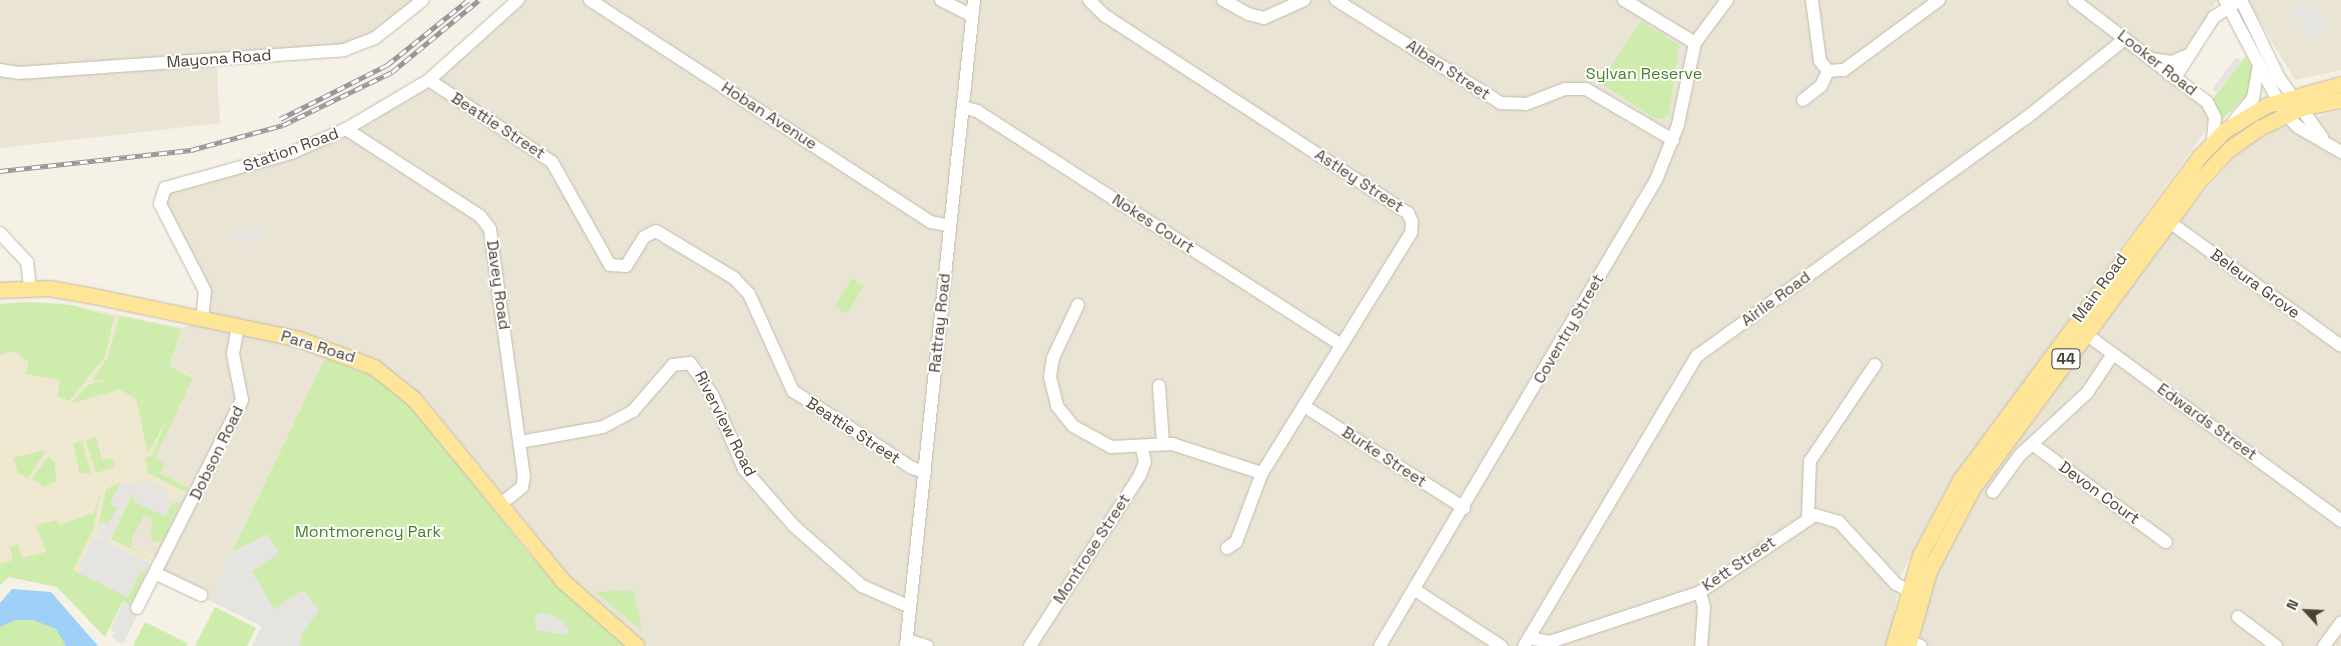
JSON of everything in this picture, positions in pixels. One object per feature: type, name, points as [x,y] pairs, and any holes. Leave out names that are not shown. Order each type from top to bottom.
[{"type":"main road","name":"Main Road","points":[[1905,643],[1914,593],[1929,535],[1960,480],[2073,324],[2213,141],[2225,130],[2276,101],[2291,95],[2341,84]]},
{"type":"main road","name":"Main Road","points":[[1914,593],[1968,495],[2168,221],[2229,148],[2285,114],[2301,108],[2341,100]]},
{"type":"main road","name":"Para Road","points":[[0,290],[30,288],[238,326],[332,349],[384,373],[414,399],[563,581],[638,646]]},
{"type":"street","name":"Mayona Road","points":[[0,70],[18,73],[344,50],[375,38],[424,0]]},
{"type":"street","name":"Station Road","points":[[202,319],[205,291],[163,211],[161,192],[171,184],[291,153],[346,129],[429,80],[518,0]]},
{"type":"street","name":"Hoban Avenue","points":[[590,0],[931,222],[950,226]]},
{"type":"street","points":[[941,0],[972,16]]},
{"type":"street","name":"Rattray Road","points":[[907,643],[974,0]]},
{"type":"street","name":"Astley Street","points":[[1089,0],[1104,15],[1411,217],[1411,233],[1262,473],[1236,542],[1227,548]]},
{"type":"street","points":[[1223,0],[1248,14],[1264,18],[1304,0]]},
{"type":"street","name":"Alban Street","points":[[1336,0],[1351,3],[1501,103],[1526,104],[1565,89],[1586,89],[1674,140]]},
{"type":"street","points":[[1624,0],[1694,43]]},
{"type":"street","name":"Coventry Street","points":[[1380,646],[1464,508],[1656,180],[1674,140],[1694,43],[1727,0]]},
{"type":"street","points":[[1812,0],[1820,61],[1828,71]]},
{"type":"street","points":[[1828,71],[1844,70],[1939,0]]},
{"type":"street","name":"Looker Road","points":[[2074,0],[2212,109],[2213,141]]},
{"type":"street","points":[[2169,75],[2178,73],[2186,56],[2209,28],[2214,17],[2228,8],[2242,4],[2291,95],[2329,144]]},
{"type":"street","points":[[2228,8],[2258,68],[2285,114],[2341,152]]},
{"type":"street","name":"Airlie Road","points":[[1526,642],[1697,356],[2025,119],[2125,39]]},
{"type":"street","points":[[2151,59],[2172,62],[2186,56]]},
{"type":"street","points":[[2225,130],[2254,98],[2258,68]]},
{"type":"street","points":[[1803,100],[1821,86],[1828,71]]},
{"type":"street","name":"Beattie Street","points":[[429,80],[552,162],[610,265],[626,266],[644,237],[656,231],[734,278],[749,294],[793,391],[912,468],[925,472]]},
{"type":"street","name":"Nokes Court","points":[[963,107],[977,111],[1341,345]]},
{"type":"street","name":"Davey Road","points":[[346,129],[488,224],[520,442],[524,483],[500,505]]},
{"type":"street","name":"Beleura Grove","points":[[2168,221],[2341,346]]},
{"type":"street","points":[[0,233],[27,262],[30,288]]},
{"type":"street","points":[[1078,305],[1051,366],[1051,390],[1057,406],[1073,426],[1101,444],[1142,449],[1162,443],[1262,473]]},
{"type":"street","name":"Edwards Street","points":[[2073,324],[2341,520]]},
{"type":"street","name":"Dobson Road","points":[[137,608],[157,574],[244,397],[233,354],[238,326]]},
{"type":"street","points":[[1993,492],[2032,444],[2087,393],[2113,354]]},
{"type":"street","name":"Riverview Road","points":[[520,442],[588,432],[617,421],[640,403],[666,370],[681,362],[690,363],[712,394],[744,469],[794,526],[862,586],[910,607]]},
{"type":"street","points":[[1875,365],[1810,461],[1808,517],[1823,515],[1839,522],[1889,578],[1914,593]]},
{"type":"street","points":[[1160,386],[1162,443]]},
{"type":"street","name":"Burke Street","points":[[1304,406],[1464,508]]},
{"type":"street","name":"Devon Court","points":[[2032,444],[2166,542]]},
{"type":"street","name":"Montrose Street","points":[[1030,646],[1140,475],[1145,462],[1142,449]]},
{"type":"street","name":"Kett Street","points":[[1526,642],[1550,642],[1700,592],[1808,517]]},
{"type":"street","points":[[157,574],[201,595]]},
{"type":"street","points":[[1415,590],[1501,646]]},
{"type":"street","points":[[1700,592],[1704,607],[1701,646]]},
{"type":"street","points":[[2238,618],[2276,646]]},
{"type":"street","points":[[2324,646],[2341,624]]},
{"type":"street","points":[[907,643],[927,646]]},
{"type":"shaded area","points":[[0,0],[418,0],[374,34],[348,45],[216,56],[220,123],[0,148]]},
{"type":"shaded area","points":[[518,0],[2241,0],[2216,2],[2166,78],[2209,113],[2206,130],[1944,493],[1901,575],[1888,646],[649,646],[578,587],[424,397],[375,359],[327,341],[325,358],[209,600],[157,574],[165,562],[115,539],[132,503],[171,522],[188,487],[150,468],[193,377],[169,366],[183,328],[202,319],[206,303],[161,192],[291,153],[429,80]]},
{"type":"shaded area","points":[[2247,0],[2341,0],[2341,70],[2295,80]]},
{"type":"shaded area","points":[[2317,3],[2327,31],[2315,40],[2289,7]]},
{"type":"shaded area","points":[[2236,57],[2242,61],[2217,93],[2212,89]]},
{"type":"shaded area","points":[[2341,110],[2341,646],[1917,646],[1940,565],[1976,497],[2185,214],[2240,151],[2274,130]]},
{"type":"shaded area","points":[[258,227],[261,241],[233,243],[231,233]]},
{"type":"shaded area","points":[[29,302],[67,304],[183,328],[169,366],[193,378],[150,468],[188,487],[171,522],[133,503],[115,539],[154,558],[130,605],[123,601],[105,637],[57,587],[9,577],[0,585],[0,304]]},
{"type":"shaded area","points":[[140,478],[170,492],[167,499],[183,497],[181,503],[172,503],[165,516],[133,501],[136,494],[132,495],[108,543],[151,564],[147,571],[141,571],[128,597],[80,573],[80,564],[93,539],[101,539],[103,534],[97,531],[102,521],[108,524],[117,508],[110,504],[121,482],[137,484]]},
{"type":"shaded area","points":[[267,534],[279,553],[252,571],[274,609],[303,590],[319,610],[302,634],[300,646],[252,646],[262,626],[209,600],[232,552]]},
{"type":"shaded area","points":[[124,601],[140,610],[123,644],[112,638],[115,632],[110,629]]},
{"type":"shaded area","points":[[542,612],[558,617],[569,629],[566,635],[536,630],[535,616]]},
{"type":"green space","name":"Sylvan Reserve","points":[[1641,21],[1679,45],[1669,115],[1662,119],[1656,119],[1600,83]]},
{"type":"green space","points":[[2246,56],[2253,69],[2254,88],[2220,122],[2212,100]]},
{"type":"green space","points":[[852,278],[864,286],[847,314],[834,306]]},
{"type":"green space","points":[[29,302],[71,305],[114,317],[105,357],[69,401],[57,396],[60,380],[25,374],[29,362],[14,351],[0,355],[0,304]]},
{"type":"green space","points":[[120,316],[182,329],[169,366],[193,378],[155,458],[165,463],[160,473],[188,487],[186,492],[148,473],[145,458],[152,455],[167,420],[148,453],[136,400],[120,389],[70,404],[88,385],[112,378],[92,381],[107,358]]},
{"type":"green space","name":"Montmorency Park","points":[[325,358],[371,375],[405,399],[528,553],[578,605],[626,646],[252,646],[262,626],[209,600]]},
{"type":"green space","points":[[96,437],[102,460],[113,458],[115,467],[96,473],[86,440]]},
{"type":"green space","points":[[82,441],[91,474],[79,472],[73,443]]},
{"type":"green space","points":[[46,450],[28,479],[18,473],[13,458]]},
{"type":"green space","points":[[49,456],[55,462],[56,481],[44,487],[32,478]]},
{"type":"green space","points":[[121,482],[110,504],[117,508],[108,525],[99,523],[106,489]]},
{"type":"green space","points":[[101,490],[93,529],[73,570],[128,597],[141,571],[147,571],[130,605],[123,601],[105,637],[57,587],[9,577],[0,585],[0,564],[13,560],[10,547],[18,544],[22,558],[46,552],[36,525],[56,520],[59,525],[94,513]]},
{"type":"green space","points":[[137,493],[133,501],[165,516],[173,502],[181,503],[161,543],[151,540],[152,519],[144,515],[132,538],[132,547],[153,559],[111,539],[132,495]]},
{"type":"green space","points":[[633,590],[643,632],[595,592]]},
{"type":"green space","points":[[31,606],[82,646],[0,646],[0,618]]},
{"type":"green space","points":[[215,607],[256,628],[247,646],[195,646]]},
{"type":"green space","points":[[145,622],[187,643],[186,646],[133,646]]},
{"type":"water","points":[[12,589],[51,592],[98,646],[66,646],[56,629],[33,620],[15,620],[0,627],[0,603]]},
{"type":"railway","points":[[280,119],[387,65],[468,0]]},
{"type":"railway","points":[[0,171],[191,150],[283,125],[392,72],[479,0]]}]
